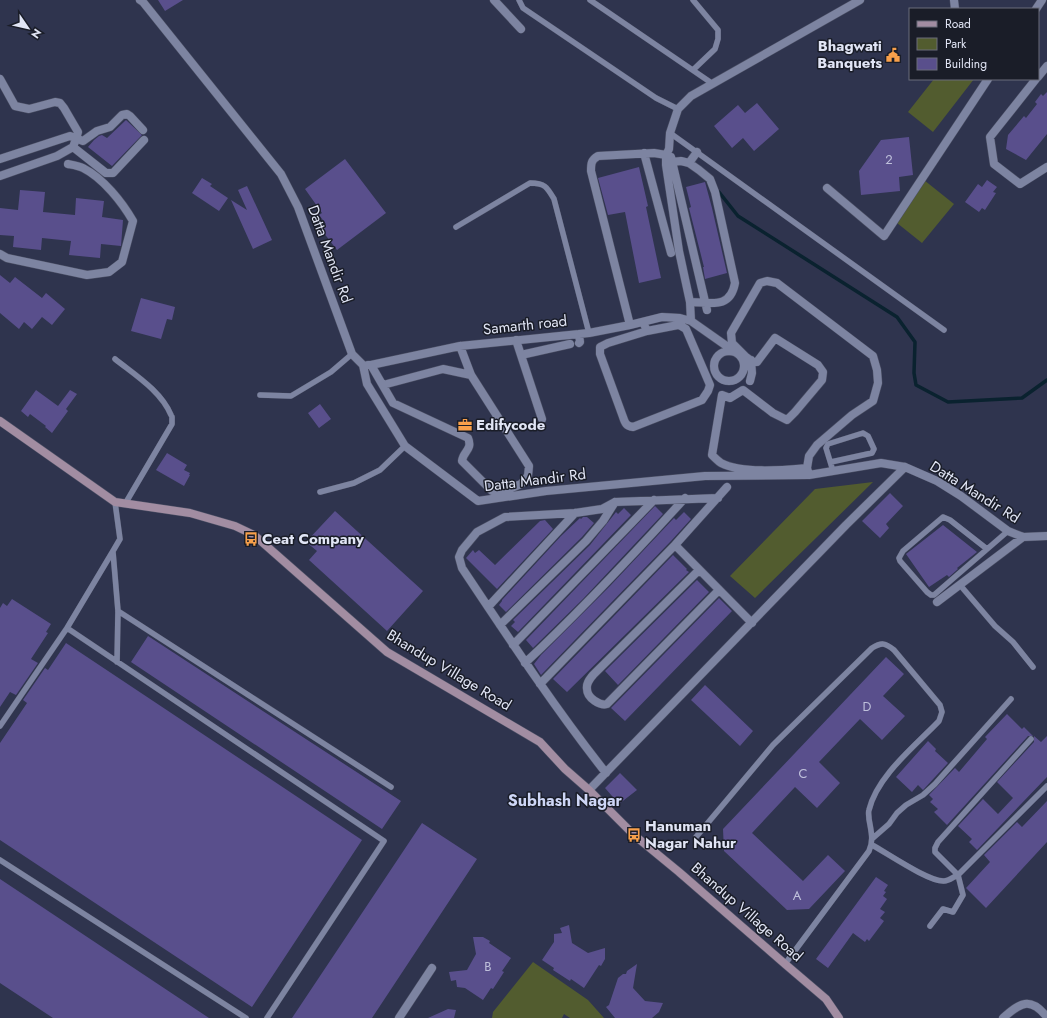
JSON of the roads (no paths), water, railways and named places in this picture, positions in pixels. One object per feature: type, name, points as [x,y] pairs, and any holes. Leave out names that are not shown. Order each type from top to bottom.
[{"type":"street","points":[[494,0],[521,29]]},
{"type":"street","points":[[730,347],[742,358],[744,368],[740,376],[731,380],[722,379],[718,375],[714,366],[715,362],[721,354],[730,347],[731,333],[760,283],[767,281],[777,282],[873,356],[877,370],[878,383],[873,401],[852,415],[817,445],[809,456],[805,472],[738,469],[720,463],[712,455],[722,395],[730,398],[743,390],[773,413],[787,420],[822,380],[823,372],[818,365],[775,338],[757,362],[751,360],[730,347],[691,321],[690,302],[679,251],[666,165],[669,155],[670,133],[678,109],[691,96],[860,0]]},
{"type":"street","name":"Datta Mandir Rd","points":[[143,1],[280,174],[298,207],[352,354],[367,365],[367,384],[405,446],[478,501],[546,491],[705,476],[833,471],[881,462],[905,467],[937,481],[961,496],[1008,531],[1022,537]]},
{"type":"street","points":[[1039,76],[1047,66]]},
{"type":"street","points":[[0,79],[15,106],[29,110],[55,102],[60,104],[64,108],[78,132],[75,143]]},
{"type":"street","points":[[827,188],[884,236],[987,80]]},
{"type":"street","points":[[1035,80],[990,137],[994,164],[1020,184],[1047,166]]},
{"type":"street","points":[[0,176],[57,156],[75,143],[83,141],[97,131],[110,127],[122,115],[126,114],[130,116],[143,130]]},
{"type":"street","points":[[0,159],[70,136],[75,143],[106,173],[113,173],[144,140]]},
{"type":"street","points":[[689,164],[697,152]]},
{"type":"street","points":[[644,153],[671,253]]},
{"type":"street","points":[[630,325],[591,171],[591,163],[594,158],[598,156],[644,153],[669,155],[689,164],[710,179],[715,192],[735,283],[734,291],[730,297],[721,303],[706,306],[690,302]]},
{"type":"street","points":[[669,155],[706,306]]},
{"type":"street","points":[[0,254],[7,258],[87,275],[109,272],[122,262],[133,220],[116,196],[90,172],[82,167],[68,164]]},
{"type":"street","points":[[679,251],[692,248]]},
{"type":"street","name":"Samarth road","points":[[367,365],[460,346],[589,333],[662,317],[680,318],[691,321]]},
{"type":"street","points":[[643,322],[647,331]]},
{"type":"street","points":[[678,325],[686,329],[710,385],[702,400],[633,427],[625,424],[600,354],[600,347],[608,343],[647,331],[678,325]]},
{"type":"street","points":[[521,355],[574,345],[580,342],[575,334]]},
{"type":"street","points":[[516,340],[542,419]]},
{"type":"street","points":[[367,365],[383,385],[393,403],[397,406],[468,438],[470,443],[469,449],[462,456],[462,461],[492,491],[499,493],[521,484],[528,476],[529,466],[471,375],[460,346]]},
{"type":"street","points":[[750,381],[752,373],[751,360]]},
{"type":"street","points":[[383,385],[443,369],[471,375]]},
{"type":"street","points":[[731,380],[732,396]]},
{"type":"street","name":"Bhandup Village Road","points":[[0,420],[115,502],[190,513],[235,526],[254,536],[387,652],[540,742],[565,769],[589,790],[634,835],[826,999],[840,1018]]},
{"type":"street","points":[[589,790],[846,525],[905,467]]},
{"type":"street","points":[[540,684],[675,545],[727,487]]},
{"type":"street","points":[[606,772],[576,734],[525,663],[462,568],[459,557],[462,550],[477,532],[505,517],[576,513],[602,509],[616,502],[685,498],[718,498]]},
{"type":"street","points":[[525,663],[552,638],[685,498]]},
{"type":"street","points":[[513,645],[654,500]]},
{"type":"street","points":[[500,625],[586,541],[604,521],[616,502]]},
{"type":"street","points":[[488,607],[576,513]]},
{"type":"street","points":[[937,602],[1022,537],[1047,536]]},
{"type":"street","points":[[675,545],[752,623]]},
{"type":"street","points":[[699,570],[588,681],[586,688],[588,693],[598,703],[602,705],[607,704],[719,590]]},
{"type":"street","points":[[399,1018],[432,968]]},
{"type":"street","points":[[1003,1018],[1019,1004],[1026,1003],[1034,1005],[1047,1017]]},
{"type":"lane","points":[[519,0],[523,8],[656,98],[678,109]]},
{"type":"lane","points":[[590,0],[713,84]]},
{"type":"lane","points":[[693,0],[718,30],[718,39],[715,49],[693,70]]},
{"type":"lane","points":[[670,133],[944,330]]},
{"type":"lane","points":[[456,228],[530,183],[539,183],[546,187],[554,199],[589,333]]},
{"type":"lane","points":[[260,395],[291,396],[331,372],[352,354]]},
{"type":"lane","points":[[115,359],[159,395],[168,407],[172,424],[125,504]]},
{"type":"lane","points":[[830,462],[872,453],[874,449],[868,436],[863,433],[828,444],[826,448],[830,462],[833,471]]},
{"type":"lane","points":[[320,492],[354,483],[380,470],[405,446]]},
{"type":"lane","points":[[0,726],[67,628],[120,539],[115,502]]},
{"type":"lane","points":[[987,549],[950,520],[943,517],[903,551],[899,558],[927,592],[934,595],[1008,531]]},
{"type":"lane","points":[[113,551],[118,611],[117,662]]},
{"type":"lane","points":[[960,585],[995,626],[1013,642],[1033,667]]},
{"type":"lane","points":[[118,611],[391,787]]},
{"type":"lane","points":[[67,628],[384,841],[267,1018]]},
{"type":"lane","points":[[696,837],[773,745],[872,648],[880,644],[886,644],[894,650],[940,705],[942,712],[938,721],[890,771],[876,791],[868,811],[873,842],[933,879],[943,881],[950,880],[958,875],[1047,786]]},
{"type":"lane","points":[[785,964],[869,851],[873,842],[889,824],[897,812],[923,795],[935,784],[1011,699]]},
{"type":"lane","points":[[930,926],[943,909],[954,912],[963,895],[958,875],[935,852],[938,842],[1031,739]]},
{"type":"lane","points":[[0,860],[246,1018]]},
{"type":"waterway","points":[[719,192],[738,216],[897,317],[915,342],[914,373],[916,385],[948,402],[1022,398],[1047,380]]},
{"type":"place","name":"Bhagwati Banquets","points":[[893,55]]},
{"type":"place","name":"Edifycode","points":[[465,425]]},
{"type":"place","name":"Ceat Company","points":[[251,539]]},
{"type":"place","name":"Hanuman Nagar Nahur","points":[[634,835]]},
{"type":"district","name":"Subhash Nagar","points":[[565,800]]}]
